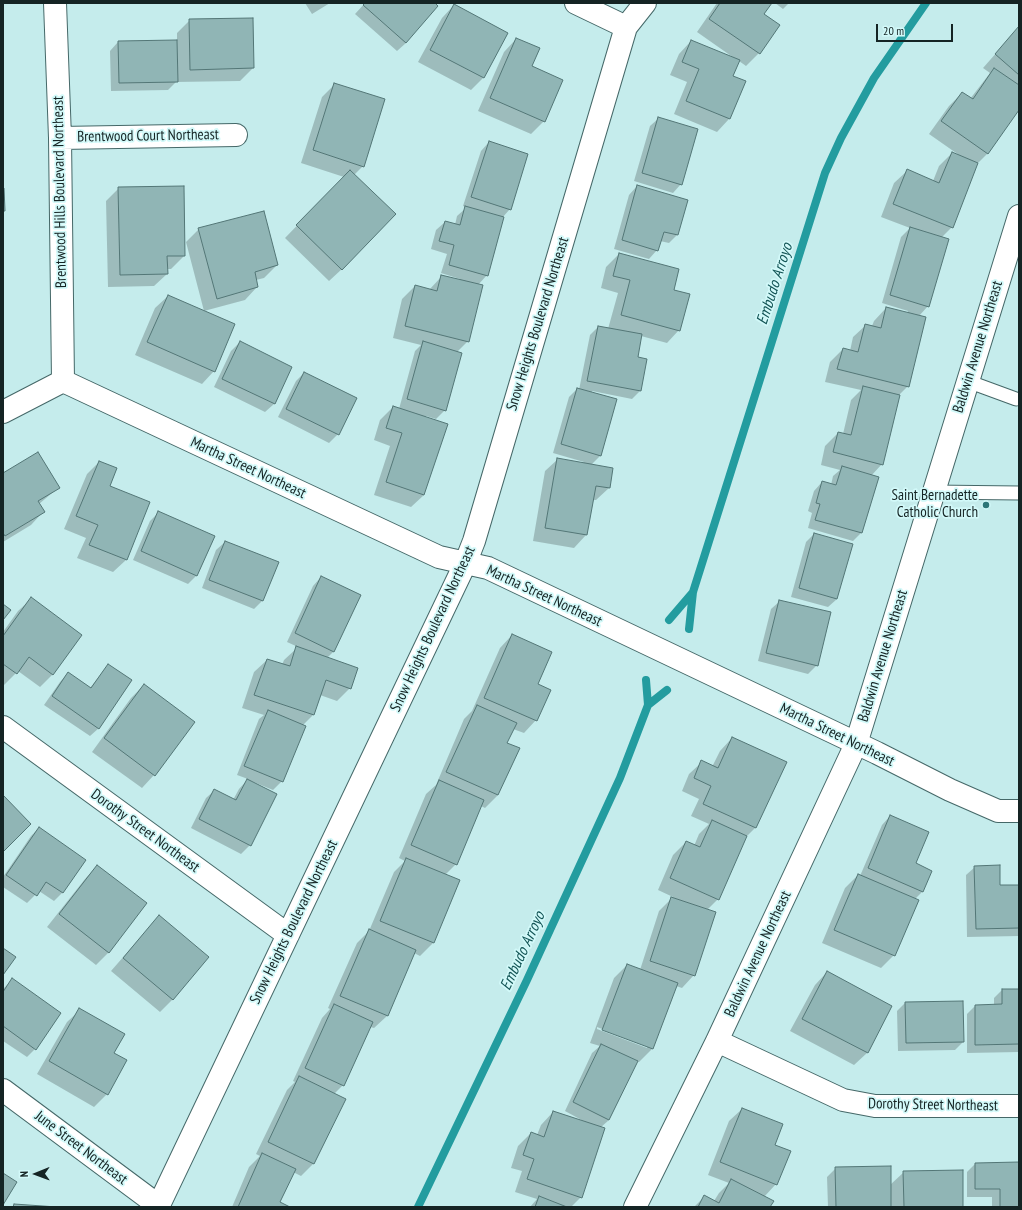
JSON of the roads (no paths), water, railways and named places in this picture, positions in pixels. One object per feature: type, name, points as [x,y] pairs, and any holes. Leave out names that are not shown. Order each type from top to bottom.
[{"type":"street","name":"Brentwood Hills Boulevard Northeast","points":[[55,3],[60,138],[63,382]]},
{"type":"street","points":[[576,3],[626,27]]},
{"type":"street","name":"Snow Heights Boulevard Northeast","points":[[159,1206],[465,564],[474,541],[626,27],[645,3]]},
{"type":"street","name":"Brentwood Court Northeast","points":[[60,138],[236,135]]},
{"type":"street","name":"Baldwin Avenue Northeast","points":[[635,1207],[717,1041],[856,744],[932,492],[1019,216]]},
{"type":"street","points":[[3,412],[63,382]]},
{"type":"street","name":"Martha Street Northeast","points":[[63,382],[439,558],[488,568],[998,812],[1019,811]]},
{"type":"street","name":"Dorothy Street Northeast","points":[[3,727],[288,935]]},
{"type":"street","name":"Dorothy Street Northeast","points":[[717,1041],[843,1100],[875,1106],[1019,1106]]},
{"type":"street","name":"June Street Northeast","points":[[3,1090],[159,1206]]},
{"type":"lane","points":[[967,380],[1016,399]]},
{"type":"lane","points":[[932,492],[1019,493]]},
{"type":"waterway","name":"Embudo Arroyo","points":[[689,629],[693,592],[825,173],[841,138],[874,78],[926,3]]},
{"type":"waterway","name":"Embudo Arroyo","points":[[669,620],[693,592]]},
{"type":"waterway","name":"Embudo Arroyo","points":[[418,1207],[527,980],[620,778],[648,705],[646,680]]},
{"type":"waterway","name":"Embudo Arroyo","points":[[648,705],[667,690]]},
{"type":"place","name":"Saint Bernadette Catholic Church","points":[[986,505]]}]
